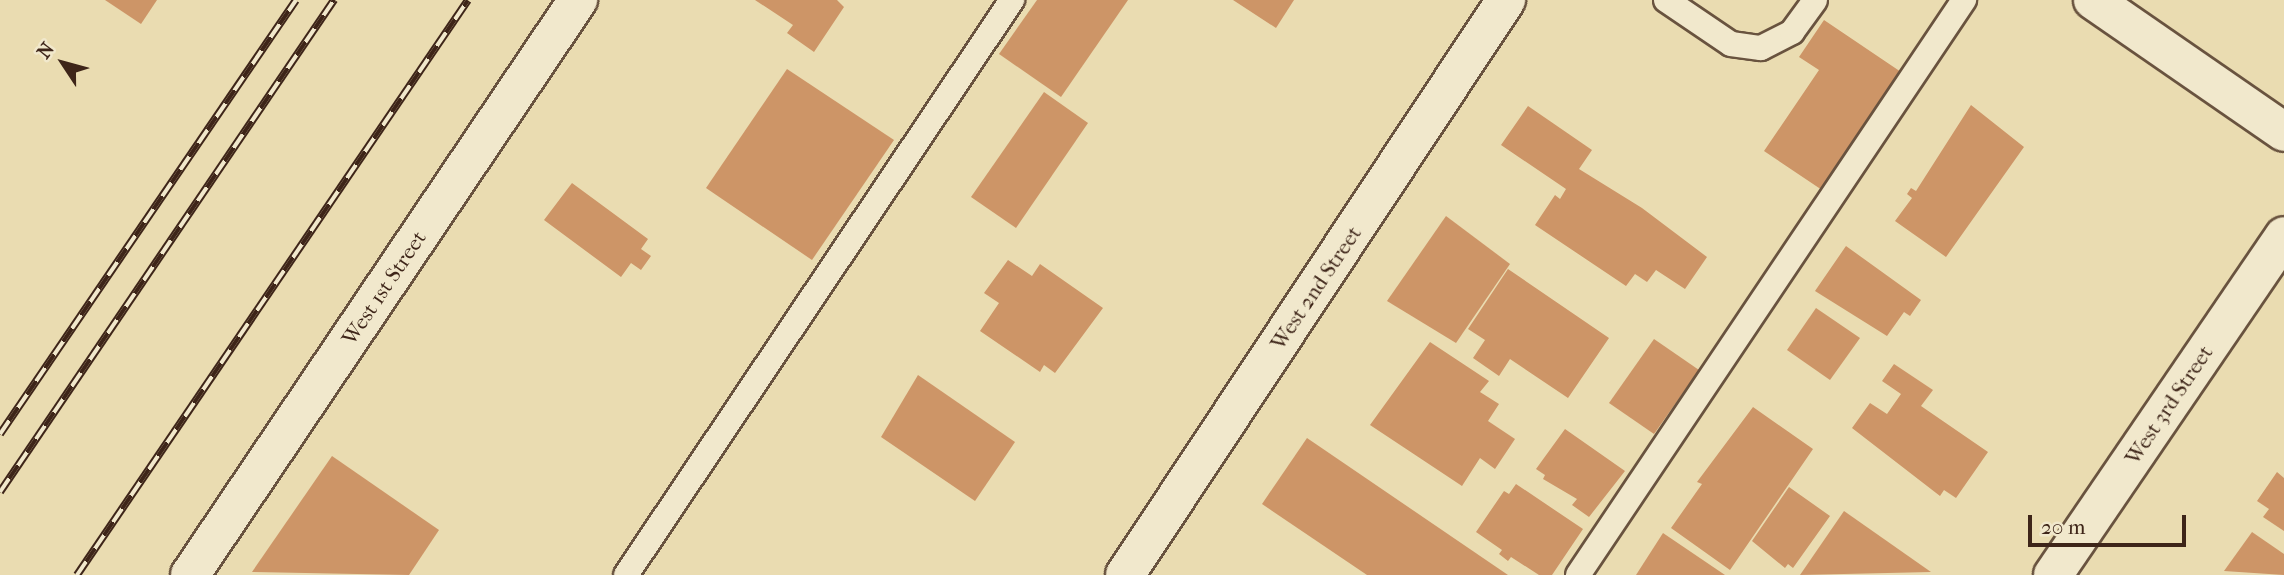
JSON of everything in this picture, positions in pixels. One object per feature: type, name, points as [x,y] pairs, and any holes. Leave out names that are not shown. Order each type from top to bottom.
[{"type":"street","name":"West 1st Street","points":[[190,575],[578,0]]},
{"type":"street","name":"West 2nd Street","points":[[1125,575],[1506,0]]},
{"type":"street","points":[[2094,0],[2284,132]]},
{"type":"street","name":"West 3rd Street","points":[[2053,575],[2284,236]]},
{"type":"lane","points":[[626,575],[1012,0]]},
{"type":"lane","points":[[1666,0],[1731,44],[1761,48],[1792,33],[1815,0]]},
{"type":"lane","points":[[1578,575],[1965,0]]},
{"type":"building","points":[[105,0],[157,0],[141,24]]},
{"type":"building","points":[[755,0],[837,0],[844,7],[814,52],[787,33],[793,25]]},
{"type":"building","points":[[1037,0],[1128,0],[1061,97],[999,54]]},
{"type":"building","points":[[1233,0],[1294,0],[1276,28]]},
{"type":"building","points":[[1824,20],[1904,74],[1825,192],[1764,151],[1819,70],[1799,57]]},
{"type":"building","points":[[787,69],[894,140],[812,260],[706,188]]},
{"type":"building","points":[[1044,92],[1088,123],[1016,228],[971,197]]},
{"type":"building","points":[[1971,105],[2024,147],[1946,257],[1895,221],[1912,198],[1907,194],[1911,188],[1916,191]]},
{"type":"building","points":[[1528,106],[1592,150],[1579,169],[1642,208],[1707,257],[1685,289],[1656,270],[1647,282],[1635,274],[1626,286],[1535,225],[1555,195],[1560,199],[1566,189],[1501,145]]},
{"type":"building","points":[[572,183],[648,239],[641,249],[651,256],[641,270],[631,263],[621,277],[544,220]]},
{"type":"building","points":[[1446,216],[1510,264],[1456,343],[1387,301]]},
{"type":"building","points":[[1846,246],[1921,300],[1910,316],[1904,312],[1887,336],[1815,291]]},
{"type":"building","points":[[1008,260],[1032,276],[1040,264],[1103,308],[1055,373],[1044,365],[1040,372],[980,331],[999,303],[984,293]]},
{"type":"building","points":[[1508,269],[1609,338],[1568,398],[1510,359],[1499,376],[1473,358],[1485,340],[1468,329]]},
{"type":"building","points":[[1816,308],[1860,338],[1830,380],[1787,350]]},
{"type":"building","points":[[1654,339],[1699,370],[1654,434],[1609,403]]},
{"type":"building","points":[[1430,342],[1489,381],[1480,392],[1499,404],[1488,421],[1515,439],[1495,469],[1480,458],[1462,486],[1370,425]]},
{"type":"building","points":[[1894,364],[1933,390],[1921,406],[1988,452],[1956,498],[1944,490],[1940,496],[1852,428],[1870,403],[1887,414],[1901,394],[1882,381]]},
{"type":"building","points":[[918,375],[1015,442],[975,501],[881,437]]},
{"type":"building","points":[[1753,407],[1813,449],[1730,570],[1671,528],[1702,484],[1697,482]]},
{"type":"building","points":[[1565,429],[1625,471],[1589,517],[1572,505],[1577,499],[1543,479],[1545,475],[1536,469]]},
{"type":"building","points":[[1307,438],[1508,575],[1367,575],[1262,504]]},
{"type":"building","points":[[332,456],[439,530],[409,575],[252,572]]},
{"type":"building","points":[[2277,472],[2284,478],[2284,531],[2263,517],[2269,509],[2257,501]]},
{"type":"building","points":[[1516,484],[1583,529],[1552,575],[1539,575],[1511,557],[1508,561],[1499,554],[1502,550],[1476,532],[1504,491],[1509,494]]},
{"type":"building","points":[[1789,487],[1830,516],[1793,568],[1788,564],[1785,568],[1752,541]]},
{"type":"building","points":[[1844,511],[1931,572],[1800,575]]},
{"type":"building","points":[[2252,532],[2284,554],[2284,575],[2224,571]]},
{"type":"building","points":[[1663,533],[1725,575],[1636,575]]},
{"type":"railway","points":[[0,434],[296,0]]},
{"type":"railway","points":[[0,492],[334,0]]},
{"type":"railway","points":[[77,575],[468,0]]}]
